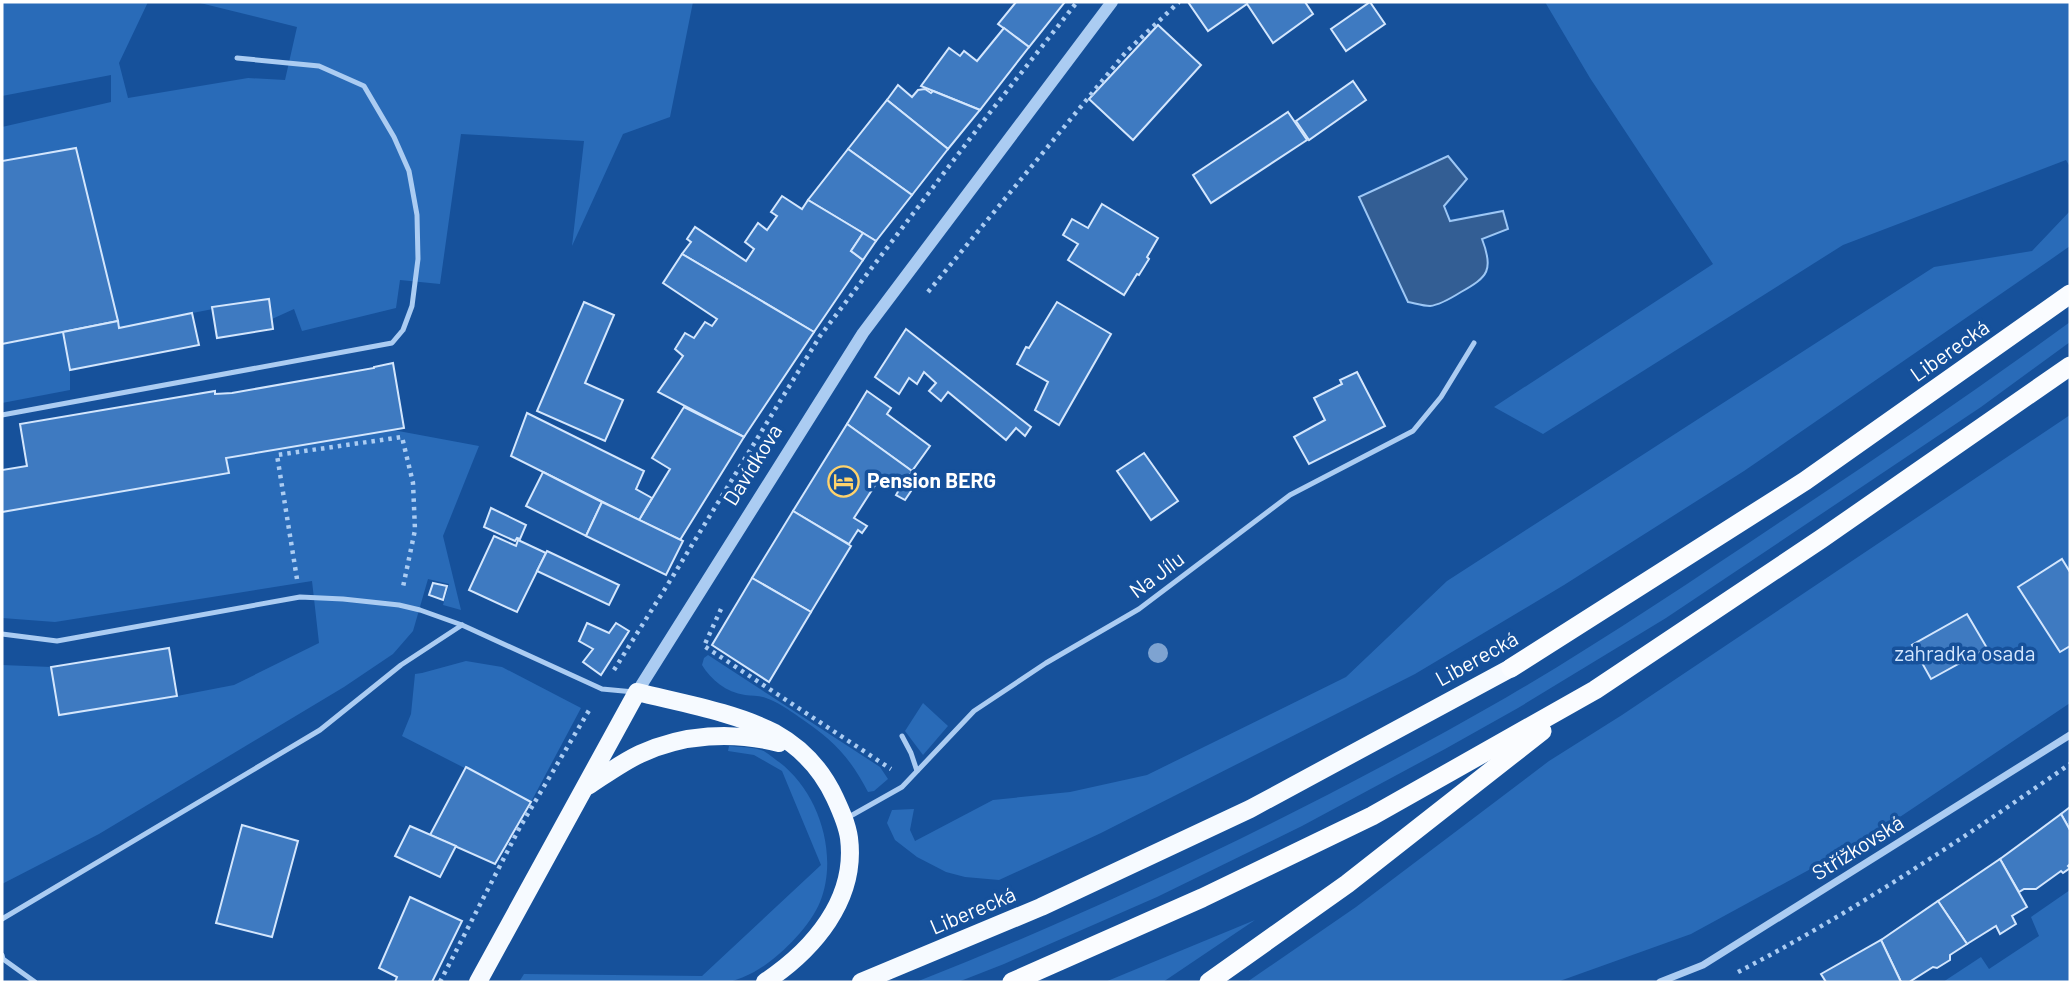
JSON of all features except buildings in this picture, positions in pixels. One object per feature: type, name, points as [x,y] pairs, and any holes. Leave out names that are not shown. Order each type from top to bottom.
[{"type":"highway","name":"Liberecká","points":[[1511,668],[1805,481],[2070,294]]},
{"type":"highway","points":[[1012,982],[1202,898],[1372,817],[1595,690],[1810,547],[2070,366]]},
{"type":"highway","points":[[1209,982],[1347,884],[1595,690]]},
{"type":"main road","name":"Liberecká","points":[[861,982],[1041,906],[1250,809],[1511,668]]},
{"type":"main road","points":[[637,692],[748,722],[775,734],[816,765],[832,792],[849,838],[850,856],[844,891],[819,936],[799,957],[765,982]]},
{"type":"main road","name":"Davídkova","points":[[478,982],[637,692]]},
{"type":"main road","points":[[584,789],[639,754],[701,737],[733,736],[796,748]]},
{"type":"street","name":"Davídkova","points":[[637,692],[863,333],[1112,2]]},
{"type":"street","name":"Střížkovská","points":[[1660,982],[1703,965],[2070,735]]},
{"type":"lane","points":[[2,415],[391,343],[403,330],[412,306],[417,271],[417,215],[409,171],[394,137],[364,86],[319,66],[237,58]]},
{"type":"lane","name":"Na Jílu","points":[[844,820],[902,787],[974,711],[1046,663],[1139,609],[1290,495],[1413,431],[1441,397],[1474,343]]},
{"type":"lane","points":[[2,634],[57,640],[300,597],[343,599],[400,605],[462,625],[602,689],[637,692]]},
{"type":"lane","points":[[2,919],[320,730],[401,665],[462,625]]},
{"type":"lane","points":[[902,736],[917,771]]},
{"type":"lane","points":[[2,956],[35,982]]},
{"type":"path","points":[[926,294],[1126,52],[1179,2]]},
{"type":"path","points":[[300,597],[277,455],[402,437],[413,483],[415,530],[400,605]]},
{"type":"path","points":[[440,982],[520,827],[673,576]]},
{"type":"path","points":[[723,606],[704,646],[893,770],[902,787]]},
{"type":"path","points":[[1731,976],[1877,894],[2070,765]]},
{"type":"green space","points":[[2,2],[148,2],[119,63],[128,98],[248,78],[285,80],[297,27],[196,2],[693,2],[670,117],[623,134],[572,246],[584,141],[461,134],[440,284],[400,280],[396,308],[302,331],[294,309],[272,319],[268,299],[119,328],[76,148],[2,161],[2,127],[111,102],[111,75],[2,96]]},
{"type":"green space","points":[[1545,2],[2070,2],[2070,167],[2066,160],[1843,245],[1543,434],[1494,407],[1713,264],[1590,78]]},
{"type":"green space","points":[[2070,211],[2070,246],[1744,471],[1564,585],[1415,674],[1101,833],[999,880],[965,877],[946,872],[917,857],[895,840],[887,823],[892,810],[914,809],[910,830],[915,841],[993,800],[1070,792],[1147,775],[1346,677],[1447,581],[1934,267],[2032,251]]},
{"type":"green space","points":[[2070,322],[2070,342],[1981,407],[1666,618],[1518,708],[1302,826],[1157,897],[958,982],[916,982],[1067,919],[1216,850],[1363,776],[1507,697],[1719,563],[2001,372]]},
{"type":"green space","points":[[63,332],[70,370],[70,390],[2,403],[2,345]]},
{"type":"green space","name":"zahradka osada","points":[[2070,415],[2070,703],[1873,835],[1691,934],[1557,982],[1247,982],[1356,907],[1549,761]]},
{"type":"green space","points":[[393,430],[479,446],[443,536],[461,610],[443,605],[449,584],[428,579],[413,631],[393,654],[344,687],[99,834],[2,884],[2,665],[51,667],[59,715],[234,685],[319,643],[312,581],[55,622],[2,618],[2,512],[228,474],[226,458]]},
{"type":"green space","points":[[708,655],[880,767],[888,779],[874,791],[868,792],[847,759],[831,741],[775,702],[725,688],[710,676],[702,665]]},
{"type":"green space","points":[[466,661],[502,667],[581,708],[531,802],[402,736],[411,714],[415,674]]},
{"type":"green space","points":[[923,703],[948,726],[923,755],[905,731]]},
{"type":"green space","points":[[729,746],[757,749],[768,754],[793,775],[815,807],[826,845],[825,884],[815,912],[801,932],[783,951],[763,966],[730,982],[519,982],[524,974],[702,976],[821,865],[782,771],[754,755],[728,751]]},
{"type":"green space","points":[[2070,890],[2070,982],[1943,982],[1981,957],[1989,969],[2039,936],[2031,917]]},
{"type":"green space","points":[[1255,920],[1163,982],[1105,982]]},
{"type":"shaded area","points":[[1448,156],[1467,179],[1444,206],[1450,221],[1503,211],[1508,229],[1482,239],[1488,258],[1483,277],[1442,302],[1424,306],[1408,302],[1359,197]]},
{"type":"place","name":"Pension BERG","points":[[844,481]]}]
